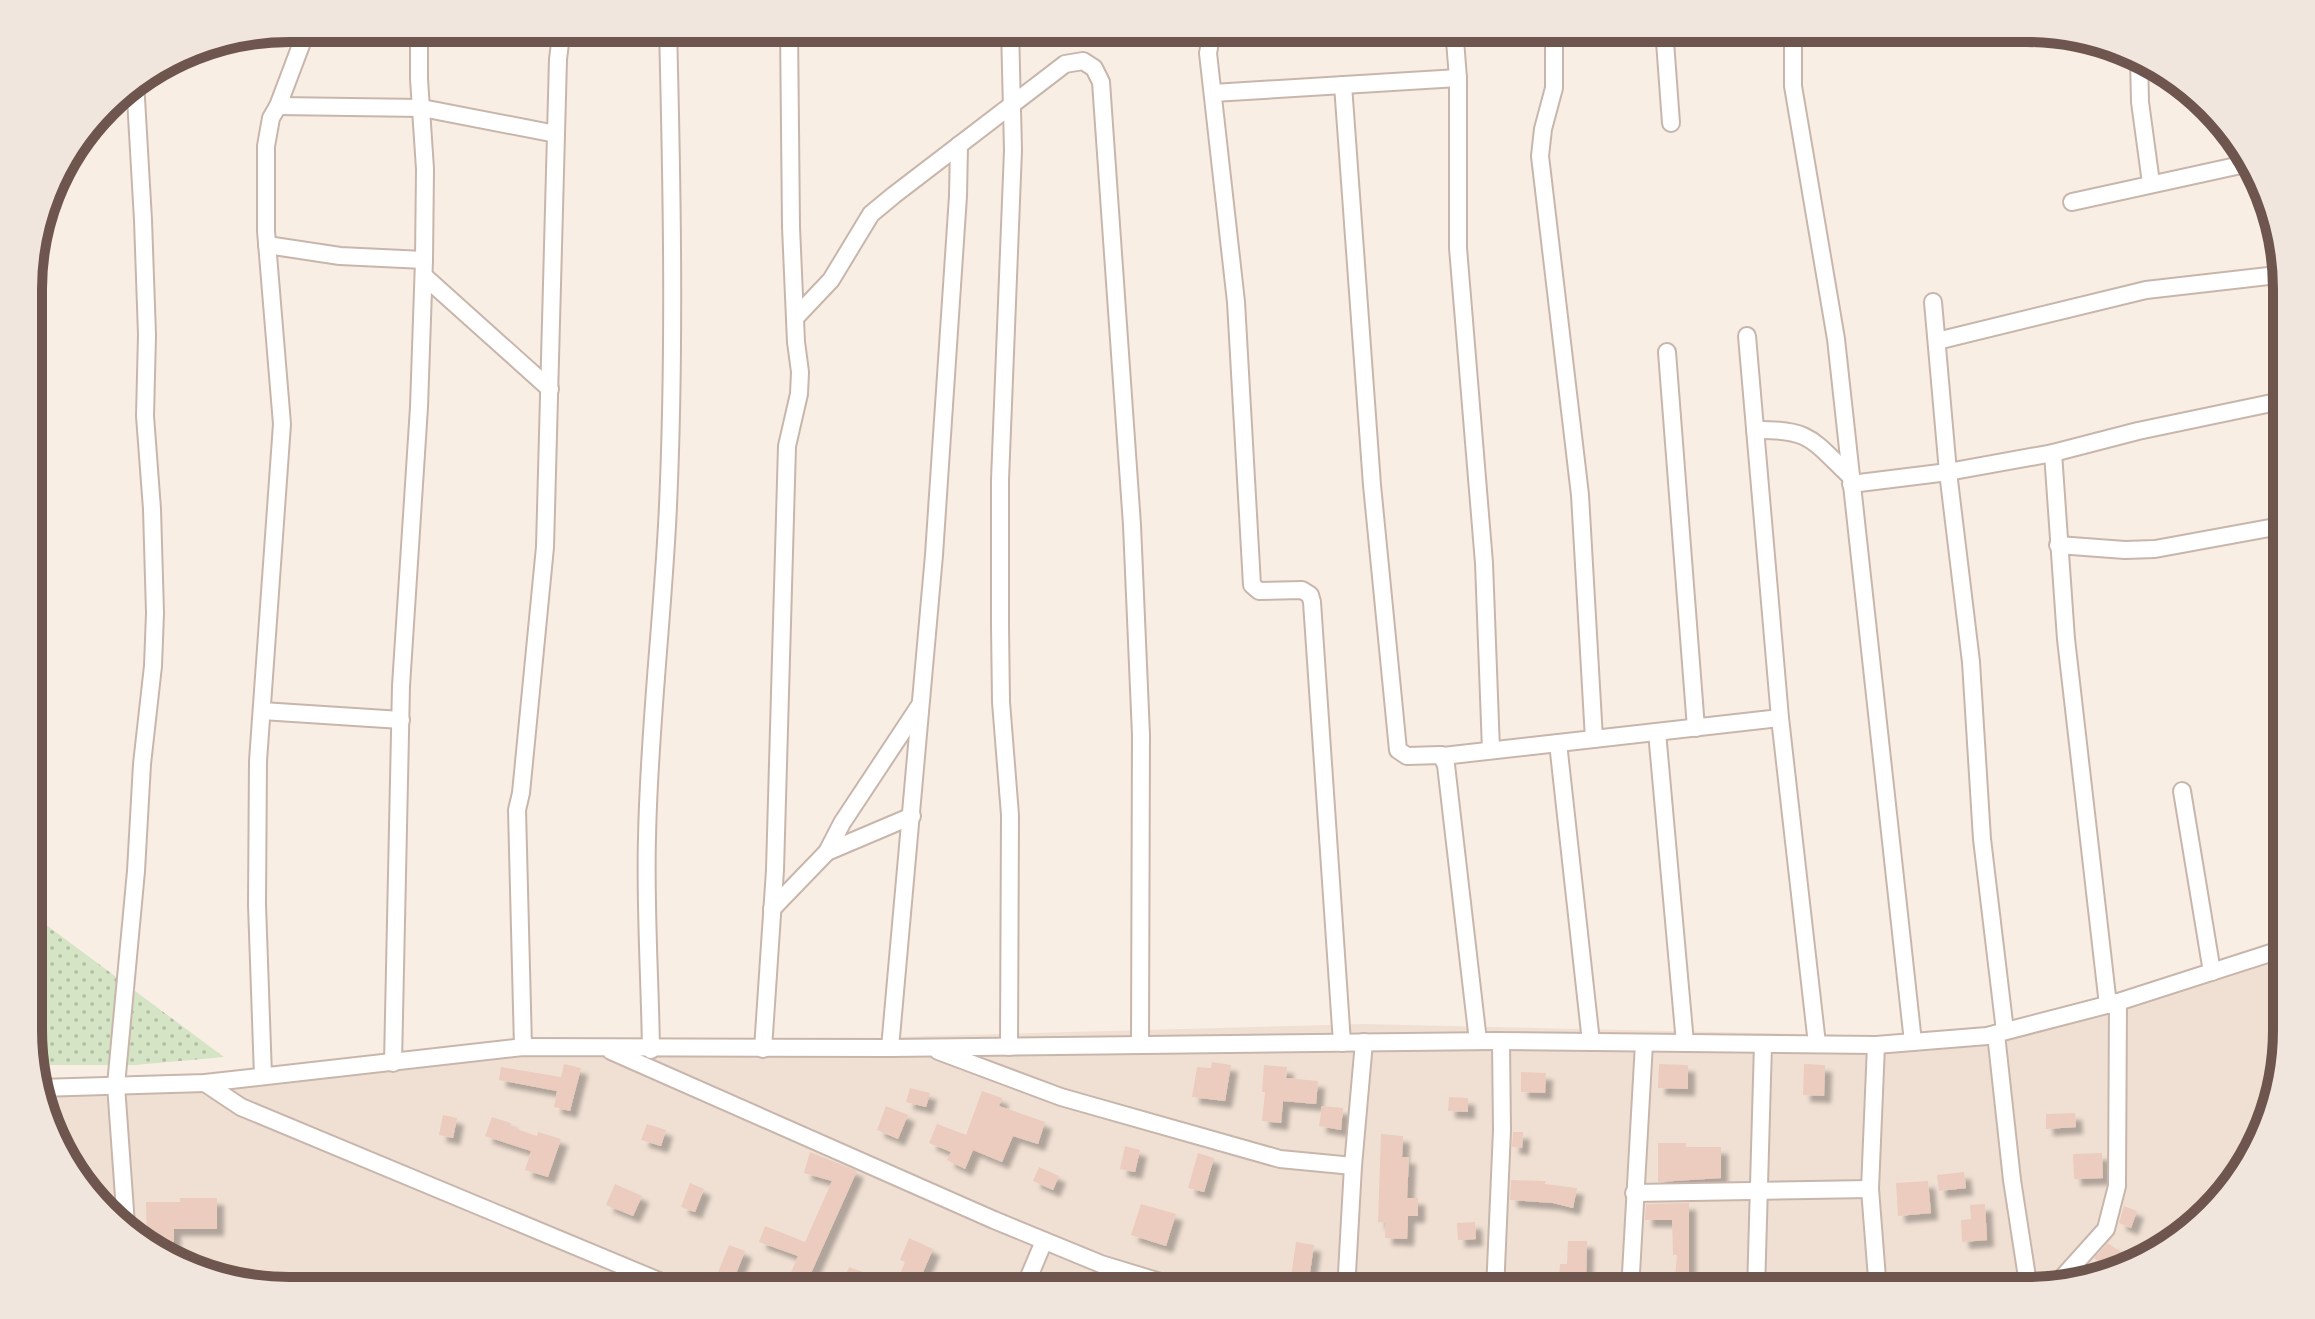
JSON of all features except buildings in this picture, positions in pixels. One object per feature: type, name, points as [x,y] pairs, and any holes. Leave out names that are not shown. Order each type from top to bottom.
[{"type":"street","points":[[1209,42],[1236,302],[1252,585],[1259,591],[1302,590],[1310,595],[1312,602],[1342,1043]]},
{"type":"street","points":[[1455,42],[1458,248],[1484,563],[1491,750]]},
{"type":"street","points":[[1554,42],[1554,88],[1543,129],[1540,156],[1580,495],[1594,739]]},
{"type":"street","points":[[1665,42],[1671,123]]},
{"type":"street","points":[[1793,42],[1793,86],[1836,339],[1913,1042]]},
{"type":"street","points":[[263,1076],[257,905],[258,761],[282,424],[267,245],[266,146],[271,118],[301,43]]},
{"type":"street","points":[[393,1063],[401,720],[424,268],[419,43]]},
{"type":"street","points":[[523,1047],[517,810],[545,547],[560,43]]},
{"type":"street","points":[[651,1050],[647,838],[668,507],[671,396],[668,43]]},
{"type":"street","points":[[763,1049],[782,680],[787,446],[799,394],[788,123],[789,43]]},
{"type":"street","points":[[1009,1047],[1010,815],[1001,702],[1000,480],[1013,104],[1011,43]]},
{"type":"street","points":[[795,318],[831,280],[871,214],[1065,64],[1083,61],[1094,68],[1101,82],[1132,525],[1139,690],[1140,1045]]},
{"type":"street","points":[[2139,70],[2140,102],[2151,183]]},
{"type":"street","points":[[1213,93],[1458,78]]},
{"type":"street","points":[[1343,85],[1371,471],[1398,750],[1407,756],[1443,756],[1780,718]]},
{"type":"street","points":[[125,1215],[116,1085],[155,613],[145,416],[147,335],[144,234],[136,95]]},
{"type":"street","points":[[278,106],[422,108],[556,134]]},
{"type":"street","points":[[890,1048],[912,816],[950,324],[959,145]]},
{"type":"street","points":[[2072,202],[2239,165]]},
{"type":"street","points":[[267,245],[424,268],[550,389]]},
{"type":"street","points":[[1937,341],[2146,290],[2272,276]]},
{"type":"street","points":[[1933,302],[1948,472],[1971,662],[1982,839],[2012,1180],[2027,1276]]},
{"type":"street","points":[[1747,336],[1780,718],[1817,1044]]},
{"type":"street","points":[[1667,352],[1696,728]]},
{"type":"street","points":[[1850,480],[1948,472],[2053,453],[2138,431],[2272,403]]},
{"type":"street","points":[[1755,430],[1793,431],[1808,436],[1850,480]]},
{"type":"street","points":[[2053,453],[2066,639],[2113,1004],[2117,1186],[2106,1229],[2067,1273]]},
{"type":"street","points":[[2058,545],[2155,549],[2272,528]]},
{"type":"street","points":[[772,909],[827,852],[842,823],[921,703]]},
{"type":"street","points":[[262,711],[401,720]]},
{"type":"street","points":[[1657,732],[1685,1043]]},
{"type":"street","points":[[1558,743],[1591,1042]]},
{"type":"street","points":[[1443,756],[1478,1041]]},
{"type":"street","points":[[2182,791],[2212,972]]},
{"type":"street","points":[[827,852],[912,816]]},
{"type":"street","points":[[49,1088],[205,1083],[523,1047],[651,1050],[1478,1041],[1876,1045],[2000,1033],[2113,1004],[2272,953]]},
{"type":"street","points":[[1347,1276],[1364,1042]]},
{"type":"street","points":[[1496,1276],[1502,1130],[1501,1042]]},
{"type":"street","points":[[1631,1276],[1644,1043]]},
{"type":"street","points":[[1756,1276],[1763,1044]]},
{"type":"street","points":[[1876,1045],[1870,1189],[1877,1276]]},
{"type":"street","points":[[602,1047],[1044,1241],[1142,1277]]},
{"type":"street","points":[[929,1048],[1061,1097],[1280,1159],[1353,1166]]},
{"type":"street","points":[[205,1083],[241,1107],[649,1277]]},
{"type":"street","points":[[1634,1193],[1870,1189]]},
{"type":"street","points":[[1029,1277],[1044,1241]]},
{"type":"shaded area","points":[[2272,944],[2272,1046],[2265,1094],[2240,1154],[2212,1193],[2189,1216],[2135,1252],[2074,1272],[2042,1276],[257,1275],[225,1269],[194,1258],[165,1244],[126,1216],[103,1193],[75,1154],[61,1125],[48,1085],[232,1083],[601,1050],[927,1036],[1365,1024],[1885,1036],[1996,1027],[2125,992]]},
{"type":"green space","points":[[42,922],[224,1057],[135,1065],[45,1065]]}]
